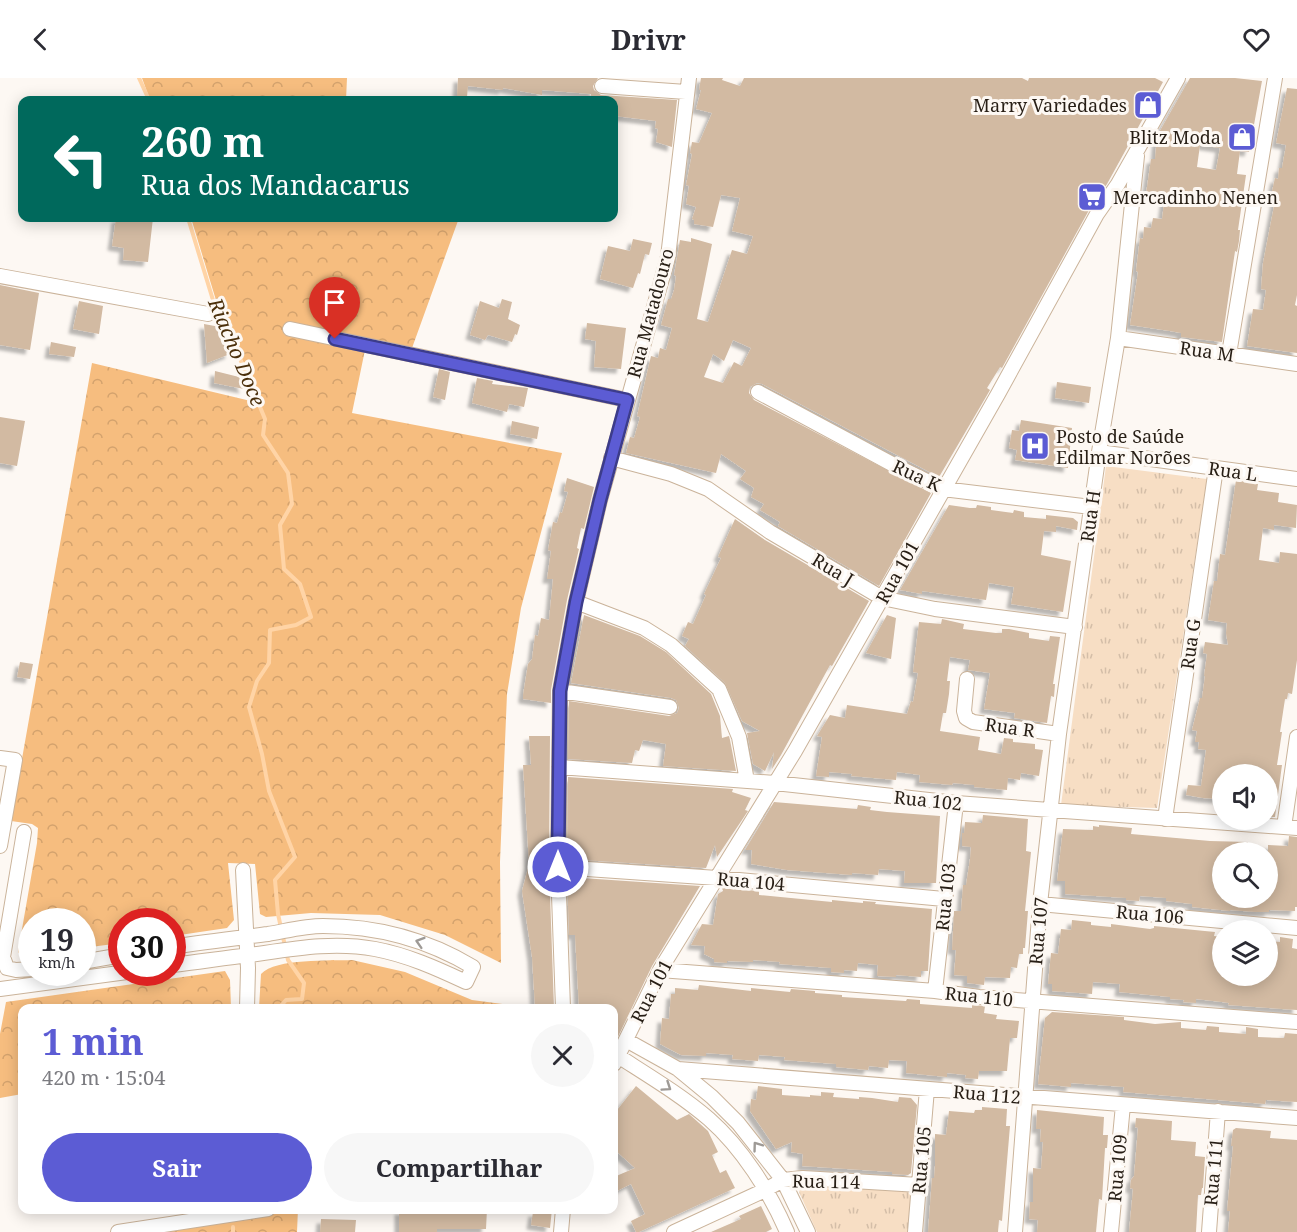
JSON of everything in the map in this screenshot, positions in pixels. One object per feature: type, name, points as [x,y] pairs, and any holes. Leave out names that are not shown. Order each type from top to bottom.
[{"type":"street","name":"Rua 101","points":[[618,1056],[660,970],[775,783],[998,394],[1097,214],[1137,151],[1178,78]]},
{"type":"street","points":[[1229,354],[1275,78]]},
{"type":"street","points":[[602,86],[687,85]]},
{"type":"street","name":"Rua Matadouro","points":[[563,1004],[558,867],[560,691],[576,602],[610,458],[668,257],[687,85]]},
{"type":"street","name":"Rua H","points":[[1051,810],[1059,734],[1091,507],[1118,338],[1137,151]]},
{"type":"street","points":[[0,276],[208,314]]},
{"type":"street","points":[[290,329],[627,400]]},
{"type":"street","name":"Rua M","points":[[1118,338],[1297,364]]},
{"type":"street","name":"Rua K","points":[[758,392],[943,489],[1091,507]]},
{"type":"street","name":"Rua L","points":[[1099,452],[1297,479]]},
{"type":"street","name":"Rua J","points":[[610,458],[671,474],[708,489],[770,532],[882,598],[935,609],[1075,627]]},
{"type":"street","name":"Rua G","points":[[1165,819],[1216,468]]},
{"type":"street","points":[[576,602],[644,628],[671,645],[719,689],[739,737],[747,781]]},
{"type":"street","name":"Rua R","points":[[967,679],[964,711],[966,718],[973,722],[1059,734]]},
{"type":"street","points":[[560,691],[670,707]]},
{"type":"street","points":[[1290,828],[1297,737]]},
{"type":"street","points":[[0,758],[15,760],[0,846]]},
{"type":"street","name":"Rua 102","points":[[559,767],[775,783],[956,803],[1290,828]]},
{"type":"street","name":"Rua 103","points":[[935,991],[956,803]]},
{"type":"street","name":"Rua 107","points":[[1014,1232],[1040,904],[1051,810]]},
{"type":"street","points":[[18,970],[8,968],[3,957],[24,832]]},
{"type":"street","name":"Rua 104","points":[[558,867],[717,878],[944,899]]},
{"type":"street","points":[[243,870],[247,937],[247,1004]]},
{"type":"street","name":"Rua 106","points":[[1040,904],[1297,928]]},
{"type":"street","points":[[186,945],[297,929],[334,927],[390,934],[448,952],[473,967],[466,982],[392,952],[354,946],[300,947],[186,963]]},
{"type":"street","name":"Rua 110","points":[[660,970],[1297,1022]]},
{"type":"street","points":[[0,989],[108,975]]},
{"type":"street","points":[[626,1040],[678,1069],[712,1097],[738,1123],[783,1180],[808,1232]]},
{"type":"street","points":[[618,1061],[669,1088],[710,1119],[737,1150],[765,1191],[787,1232]]},
{"type":"street","name":"Rua 112","points":[[678,1069],[1297,1118]]},
{"type":"street","name":"Rua 105","points":[[915,1232],[927,1089]]},
{"type":"street","name":"Rua 109","points":[[1111,1232],[1122,1105]]},
{"type":"street","name":"Rua 111","points":[[1209,1232],[1218,1111]]},
{"type":"street","name":"Rua 114","points":[[674,1232],[765,1191],[783,1180],[803,1178],[919,1185]]},
{"type":"street","points":[[118,1232],[238,1214]]},
{"type":"street","points":[[561,1232],[563,1214]]},
{"type":"green space","points":[[142,78],[347,78],[346,96],[149,96]]},
{"type":"green space","points":[[192,222],[458,222],[412,348],[366,345],[352,413],[562,453],[521,608],[507,694],[500,862],[501,963],[445,935],[380,915],[311,913],[266,917],[260,914],[255,864],[228,863],[234,920],[227,928],[186,934],[186,908],[108,908],[108,945],[96,946],[96,908],[26,908],[38,828],[32,824],[11,821],[92,363],[263,404],[219,310]]},
{"type":"green space","points":[[1106,466],[1207,479],[1157,808],[1061,805]]},
{"type":"green space","points":[[352,960],[405,972],[472,1000],[502,1004],[259,1004],[261,974],[278,965],[304,961]]},
{"type":"green space","points":[[225,971],[230,980],[231,1004],[18,1004],[18,1095],[0,1098],[0,1034],[6,1002],[119,986],[186,986],[186,977]]},
{"type":"green space","points":[[808,1183],[907,1191],[912,1197],[910,1232],[817,1232],[799,1192],[801,1186]]},
{"type":"green space","points":[[250,1214],[298,1214],[297,1232],[147,1232]]},
{"type":"building","points":[[458,78],[598,78],[593,86],[594,90],[601,95],[616,96],[591,96],[591,94],[542,90],[542,95],[503,88],[503,90],[468,86],[467,96],[457,96]]},
{"type":"building","points":[[701,78],[723,78],[722,80],[740,86],[744,78],[1022,78],[1028,81],[1029,78],[1155,78],[1163,82],[1002,368],[1000,367],[987,388],[990,390],[939,477],[762,384],[757,383],[750,387],[749,393],[754,400],[931,493],[879,586],[778,526],[780,522],[760,510],[764,504],[751,497],[754,488],[740,479],[746,471],[721,454],[716,473],[626,453],[630,437],[634,438],[640,417],[637,416],[651,356],[658,358],[660,348],[666,350],[672,328],[661,325],[668,299],[671,299],[674,290],[680,240],[691,242],[691,238],[712,244],[697,319],[708,322],[732,250],[747,254],[753,236],[732,231],[740,198],[721,195],[713,227],[694,224],[692,219],[696,207],[686,204],[689,186],[686,185],[692,142],[699,143],[712,113],[696,109],[701,90],[699,90]],"holes":[[[733,340],[751,348],[742,366],[734,362],[723,383],[704,377],[713,354],[724,361]]]},
{"type":"building","points":[[1190,78],[1235,78],[1262,81],[1249,152],[1240,151],[1237,174],[1246,175],[1238,230],[1240,230],[1239,241],[1237,252],[1235,251],[1222,342],[1181,337],[1181,333],[1130,325],[1138,272],[1136,271],[1140,238],[1143,239],[1144,227],[1151,228],[1153,218],[1162,219],[1165,196],[1146,194],[1151,159],[1155,159],[1157,136]],"holes":[[[1200,145],[1220,148],[1216,170],[1197,167]]]},
{"type":"building","points":[[1287,88],[1297,89],[1297,295],[1295,305],[1297,306],[1297,353],[1247,346],[1253,309],[1263,310],[1266,290],[1261,289],[1263,263],[1275,201],[1270,200],[1275,178],[1278,179],[1279,168],[1282,168],[1286,145],[1276,143]]},
{"type":"building","points":[[618,96],[677,100],[672,147],[656,142],[658,129],[655,128],[656,121],[618,116]]},
{"type":"building","points":[[115,222],[153,222],[148,262],[123,260],[124,248],[112,246]]},
{"type":"building","points":[[633,239],[652,243],[649,255],[645,254],[640,274],[638,273],[633,288],[600,279],[608,246],[630,251]]},
{"type":"building","points":[[0,285],[39,293],[30,350],[0,345]]},
{"type":"building","points":[[502,299],[512,302],[508,319],[520,325],[512,342],[488,335],[485,340],[470,335],[480,301],[499,308]]},
{"type":"building","points":[[79,301],[103,306],[99,334],[73,329]]},
{"type":"building","points":[[587,323],[626,328],[621,369],[594,367],[596,341],[585,339]]},
{"type":"building","points":[[204,324],[220,327],[230,354],[207,363]]},
{"type":"building","points":[[51,342],[76,347],[74,357],[49,354]]},
{"type":"building","points":[[439,369],[450,372],[445,400],[433,397]]},
{"type":"building","points":[[215,371],[239,377],[244,389],[214,383]]},
{"type":"building","points":[[477,378],[493,381],[492,384],[528,388],[524,407],[509,404],[507,412],[472,403]]},
{"type":"building","points":[[1057,382],[1091,387],[1089,403],[1055,398]]},
{"type":"building","points":[[0,417],[25,421],[17,466],[0,463]]},
{"type":"building","points":[[1021,420],[1072,428],[1068,468],[1015,460],[1017,450],[1009,448],[1012,430],[1019,431]]},
{"type":"building","points":[[512,421],[539,427],[537,439],[510,434]]},
{"type":"building","points":[[567,478],[594,487],[577,548],[579,549],[567,600],[551,690],[551,703],[523,699],[523,695],[535,635],[538,636],[541,618],[549,620],[553,579],[547,579],[551,551],[548,550],[553,522],[557,523],[560,512],[562,513],[568,492],[564,491]]},
{"type":"building","points":[[1236,480],[1258,484],[1257,490],[1279,493],[1278,502],[1297,505],[1296,528],[1274,525],[1274,530],[1263,528],[1259,560],[1279,563],[1280,552],[1297,554],[1297,660],[1292,694],[1288,693],[1285,699],[1277,764],[1212,764],[1212,798],[1203,798],[1186,795],[1188,785],[1201,786],[1206,750],[1198,749],[1199,742],[1195,742],[1197,731],[1192,730],[1200,698],[1202,698],[1207,654],[1203,653],[1205,642],[1228,645],[1227,623],[1208,620],[1214,581],[1217,581],[1220,554],[1225,555]]},
{"type":"building","points":[[949,505],[976,508],[977,505],[991,507],[991,510],[1024,512],[1024,517],[1046,519],[1046,515],[1073,518],[1078,522],[1077,530],[1056,526],[1056,532],[1044,531],[1041,555],[1071,561],[1063,612],[1011,604],[1014,587],[989,583],[986,600],[900,590]]},
{"type":"building","points":[[735,519],[765,540],[869,601],[832,666],[830,665],[781,755],[772,769],[774,752],[765,771],[753,764],[747,733],[760,731],[742,721],[725,683],[685,646],[689,639],[682,636],[688,622],[693,624]]},
{"type":"building","points":[[584,615],[640,636],[666,652],[711,694],[720,716],[722,738],[729,736],[736,771],[663,766],[666,744],[643,740],[639,751],[635,750],[632,763],[568,759],[569,701],[669,716],[677,713],[679,708],[676,700],[671,698],[571,683]]},
{"type":"building","points":[[887,615],[896,618],[891,659],[866,653]]},
{"type":"building","points":[[942,619],[964,624],[963,629],[1002,633],[1002,629],[1009,629],[1029,633],[1029,638],[1049,641],[1050,636],[1060,637],[1053,684],[1055,684],[1054,697],[1051,696],[1047,723],[1014,718],[1015,713],[984,709],[990,673],[968,670],[970,660],[950,657],[947,681],[950,681],[949,694],[940,731],[980,737],[978,750],[1001,754],[1004,738],[1013,739],[1013,742],[1035,744],[1035,749],[1043,750],[1039,776],[1021,773],[1020,780],[1008,778],[1007,790],[953,783],[952,785],[919,782],[920,775],[897,772],[896,780],[829,772],[829,777],[816,776],[822,737],[817,736],[830,715],[845,718],[847,705],[907,714],[911,701],[913,702],[918,673],[913,672],[919,622],[941,624]]},
{"type":"building","points":[[20,662],[33,664],[30,679],[17,677]]},
{"type":"building","points":[[529,736],[550,736],[549,867],[554,1004],[535,1004],[532,957],[522,891],[529,864],[523,765],[531,765]]},
{"type":"building","points":[[1278,765],[1282,765],[1278,795]]},
{"type":"building","points":[[568,777],[733,789],[732,792],[751,798],[745,810],[748,811],[717,857],[715,845],[706,868],[567,859]]},
{"type":"building","points":[[774,802],[857,809],[858,805],[871,807],[870,810],[940,816],[936,883],[904,883],[905,871],[879,869],[878,875],[852,873],[852,875],[787,870],[751,864],[752,850],[745,850]]},
{"type":"building","points":[[983,815],[1028,819],[1026,851],[1031,852],[1023,954],[1019,954],[1017,968],[1011,967],[1010,978],[985,977],[984,985],[967,983],[967,976],[954,975],[956,950],[952,950],[954,911],[961,911],[963,885],[966,885],[970,859],[971,847],[962,846],[962,833],[964,833],[965,822],[982,823]]},
{"type":"building","points":[[1099,825],[1132,828],[1131,834],[1248,842],[1212,842],[1212,908],[1278,908],[1278,846],[1288,846],[1289,836],[1297,837],[1297,907],[1295,911],[1230,911],[1192,907],[1192,904],[1166,901],[1166,898],[1140,896],[1139,901],[1065,894],[1065,881],[1057,881],[1063,829],[1093,830],[1093,826],[1099,827]]},
{"type":"building","points":[[567,877],[700,886],[652,966],[618,1037],[618,1004],[579,1004],[575,935],[569,935]]},
{"type":"building","points":[[722,888],[759,891],[759,895],[832,902],[832,900],[876,902],[875,904],[932,909],[928,971],[921,971],[921,977],[896,975],[896,977],[877,976],[878,965],[858,963],[857,971],[844,970],[844,973],[831,972],[831,968],[779,964],[780,962],[753,960],[753,962],[714,962],[714,959],[704,954],[705,946],[691,945],[702,924],[713,925],[718,894],[723,891]]},
{"type":"building","points":[[1072,920],[1111,927],[1111,924],[1150,929],[1154,926],[1212,932],[1212,986],[1278,986],[1278,942],[1280,942],[1280,937],[1293,939],[1292,948],[1297,949],[1297,1010],[1228,1005],[1229,1003],[1196,999],[1196,1003],[1183,1002],[1184,1000],[1170,999],[1170,997],[1119,992],[1120,984],[1093,982],[1092,994],[1052,991],[1052,984],[1048,984],[1051,953],[1058,954],[1061,929],[1071,930]]},
{"type":"building","points":[[699,985],[751,991],[751,988],[790,992],[791,989],[815,991],[815,993],[842,995],[842,997],[920,1000],[920,1004],[972,1008],[972,1005],[985,1006],[984,1013],[997,1015],[996,1019],[1019,1021],[1017,1038],[1010,1038],[1007,1071],[979,1071],[978,1079],[947,1073],[947,1077],[906,1073],[907,1061],[889,1060],[888,1068],[869,1066],[868,1070],[836,1067],[836,1064],[784,1060],[785,1057],[759,1055],[758,1061],[732,1059],[733,1055],[706,1053],[706,1056],[681,1055],[660,1044],[662,1018],[669,1019],[671,994],[675,994],[675,988],[698,990]]},
{"type":"building","points":[[1052,1012],[1124,1017],[1124,1020],[1155,1024],[1181,1022],[1181,1028],[1206,1030],[1207,1026],[1219,1027],[1219,1032],[1246,1034],[1246,1027],[1258,1029],[1258,1037],[1284,1038],[1285,1033],[1297,1034],[1297,1102],[1266,1100],[1265,1104],[1123,1092],[1124,1087],[1071,1083],[1071,1087],[1038,1084],[1045,1018]]},
{"type":"building","points":[[636,1086],[677,1120],[689,1114],[708,1131],[718,1152],[712,1155],[720,1173],[726,1170],[735,1188],[636,1232],[631,1221],[645,1214],[631,1184],[618,1190],[618,1175],[635,1168],[618,1153],[618,1109]]},
{"type":"building","points":[[758,1086],[782,1089],[782,1095],[810,1097],[810,1095],[821,1096],[821,1092],[834,1093],[833,1097],[872,1098],[898,1102],[899,1097],[911,1098],[917,1105],[911,1173],[908,1175],[892,1174],[892,1172],[802,1166],[803,1154],[791,1152],[792,1142],[776,1149],[750,1111],[751,1099],[756,1100]]},
{"type":"building","points":[[982,1107],[1007,1109],[1006,1126],[1010,1126],[1002,1221],[999,1220],[998,1232],[928,1232],[935,1166],[935,1134],[946,1135],[949,1111],[974,1113],[975,1110],[982,1110]]},
{"type":"building","points":[[1037,1110],[1104,1117],[1103,1135],[1108,1135],[1102,1200],[1099,1199],[1096,1232],[1037,1232],[1038,1220],[1029,1219],[1030,1202],[1033,1202],[1033,1168],[1041,1169],[1043,1142],[1040,1142],[1041,1129],[1036,1129]]},
{"type":"building","points":[[1136,1118],[1172,1121],[1171,1140],[1196,1142],[1195,1156],[1205,1157],[1203,1188],[1201,1195],[1198,1195],[1196,1232],[1129,1232],[1133,1189],[1130,1188],[1134,1176],[1138,1128],[1135,1127]]},
{"type":"building","points":[[1236,1128],[1271,1131],[1270,1138],[1297,1140],[1297,1232],[1228,1232],[1230,1211],[1227,1211],[1233,1146],[1231,1146],[1233,1130]]},
{"type":"building","points":[[761,1206],[772,1229],[766,1232],[711,1232],[741,1219],[739,1216]]},
{"type":"building","points":[[399,1214],[487,1214],[486,1229],[399,1232]]},
{"type":"building","points":[[533,1214],[551,1214],[550,1228],[531,1225]]},
{"type":"building","points":[[321,1219],[356,1220],[355,1232],[320,1232]]},
{"type":"waterway","name":"Riacho Doce","points":[[139,78],[147,96]]},
{"type":"waterway","name":"Riacho Doce","points":[[189,222],[216,310],[233,342],[265,419],[263,435],[288,473],[292,504],[280,525],[284,569],[300,584],[311,617],[296,625],[270,630],[269,663],[257,681],[249,707],[269,791],[295,857],[275,880],[278,914],[288,960],[304,983],[302,999],[286,1000],[282,1004]]},
{"type":"waterway","name":"Riacho Doce","points":[[233,1227],[233,1232]]},
{"type":"place","name":"Marry Variedades","points":[[1148,105]]},
{"type":"place","name":"Blitz Moda","points":[[1242,137]]},
{"type":"place","name":"Mercadinho Nenen","points":[[1092,197]]},
{"type":"place","name":"Posto de Saúde Edilmar Norões","points":[[1035,446]]},
{"type":"route","points":[[335,339],[627,400],[610,458],[576,602],[560,691],[558,867]]}]
